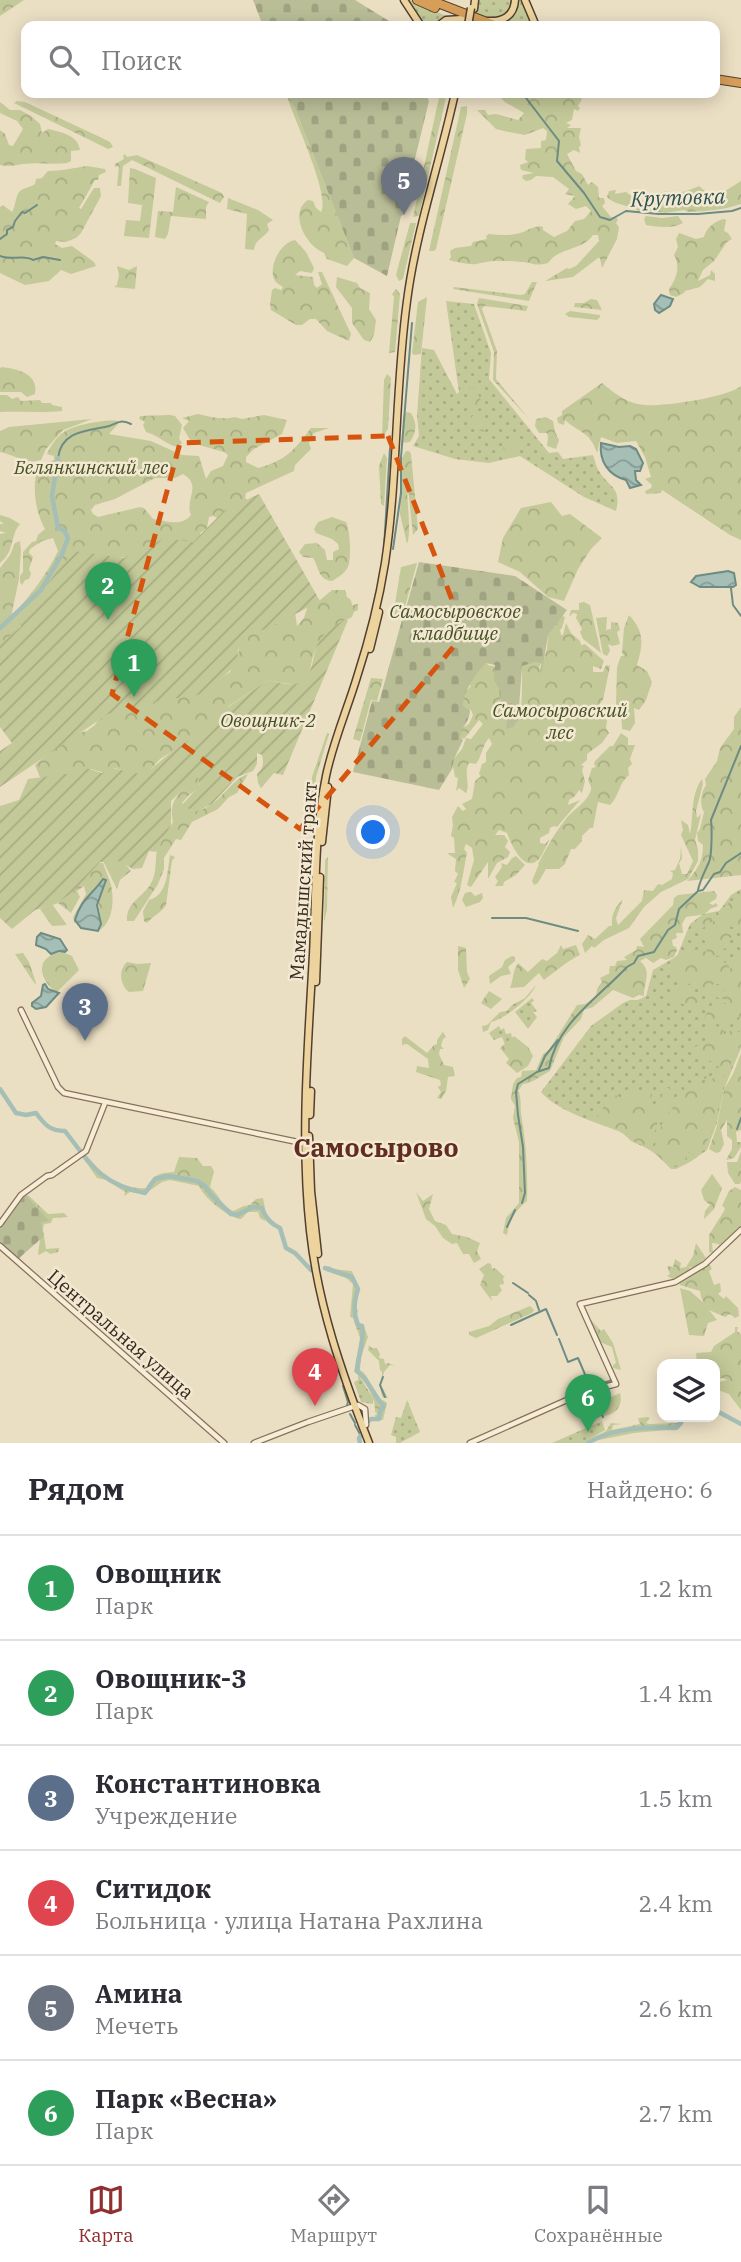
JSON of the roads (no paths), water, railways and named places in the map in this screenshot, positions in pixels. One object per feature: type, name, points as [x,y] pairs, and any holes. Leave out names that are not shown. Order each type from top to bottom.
[{"type":"highway","points":[[417,0],[467,21]]},
{"type":"highway","points":[[430,0],[469,21]]},
{"type":"highway","points":[[720,82],[741,85]]},
{"type":"main road","points":[[404,0],[418,21]]},
{"type":"main road","points":[[438,0],[447,8]]},
{"type":"main road","points":[[497,21],[504,19],[513,10],[515,0]]},
{"type":"main road","points":[[526,0],[534,21]]},
{"type":"main road","points":[[431,199],[456,98]]},
{"type":"main road","name":"Мамадышский тракт","points":[[371,1443],[353,1407],[334,1348],[319,1286],[310,1234],[302,1143],[305,1130],[323,790],[334,743],[365,651],[381,586],[390,517],[402,337],[411,277],[431,199]]},
{"type":"main road","name":"Мамадышский тракт","points":[[371,1443],[366,1425],[353,1407],[324,1290],[302,1143],[327,790],[333,761],[372,641],[385,587],[394,517],[406,334],[414,278],[431,199]]},
{"type":"street","points":[[21,1010],[60,1090],[70,1096],[302,1143]]},
{"type":"street","points":[[0,1224],[21,1195],[86,1151],[105,1103]]},
{"type":"street","points":[[470,1443],[585,1392],[617,1384],[580,1304],[675,1282],[712,1258],[741,1230]]},
{"type":"street","name":"Центральная улица","points":[[0,1246],[224,1443]]},
{"type":"street","points":[[254,1443],[353,1407]]},
{"type":"water","points":[[661,295],[673,299],[670,306],[659,313],[654,304]]},
{"type":"water","points":[[601,443],[636,449],[643,463],[640,471],[635,471],[636,480],[641,485],[630,488],[626,480],[610,471],[603,461]]},
{"type":"water","points":[[728,571],[734,573],[736,585],[733,587],[700,587],[691,582],[696,576]]},
{"type":"water","points":[[103,879],[106,880],[97,905],[101,924],[98,931],[81,928],[75,920],[77,913]]},
{"type":"water","points":[[41,933],[60,939],[67,950],[51,954],[36,945],[37,937]]},
{"type":"water","points":[[45,984],[48,989],[59,993],[46,1007],[36,1009],[32,1003],[41,996]]},
{"type":"waterway","name":"Крутовка","points":[[526,98],[559,141],[557,161],[600,217],[610,220],[626,211],[698,214],[741,208]]},
{"type":"waterway","points":[[0,239],[13,227],[22,212],[25,213],[37,205]]},
{"type":"waterway","points":[[0,256],[60,260]]},
{"type":"waterway","points":[[393,549],[401,493],[401,457],[412,323]]},
{"type":"waterway","points":[[58,458],[64,443],[75,434],[120,422],[131,424]]},
{"type":"waterway","points":[[384,548],[390,448]]},
{"type":"waterway","points":[[0,628],[41,590],[68,538],[64,530],[58,528],[52,496],[58,458]]},
{"type":"waterway","points":[[731,588],[733,605],[741,616]]},
{"type":"waterway","points":[[698,890],[710,859],[711,820],[741,746]]},
{"type":"waterway","points":[[522,1203],[525,1193],[516,1092],[518,1084],[549,1068],[560,1038],[580,1012],[634,963],[638,956],[654,952],[668,930],[675,925],[679,909],[698,891],[703,890],[726,863],[741,853]]},
{"type":"waterway","points":[[492,918],[526,918],[578,931]]},
{"type":"waterway","points":[[539,1070],[545,1056],[558,1040]]},
{"type":"waterway","points":[[0,1089],[16,1113],[36,1113],[48,1126],[65,1131],[90,1163],[118,1184],[145,1193],[155,1179],[169,1176],[197,1181],[231,1214],[237,1215],[253,1207],[262,1208],[269,1220],[280,1228],[286,1248],[295,1253],[311,1270]]},
{"type":"waterway","points":[[737,1129],[741,1118]]},
{"type":"waterway","points":[[507,1227],[515,1210]]},
{"type":"waterway","points":[[325,1268],[352,1277],[358,1289],[355,1311],[358,1325],[362,1326],[363,1338],[357,1371],[384,1406],[379,1419],[369,1421]]},
{"type":"waterway","points":[[513,1283],[528,1293]]},
{"type":"waterway","points":[[529,1295],[535,1300]]},
{"type":"waterway","points":[[536,1301],[539,1310]]},
{"type":"waterway","points":[[511,1325],[546,1309],[557,1335]]},
{"type":"waterway","points":[[559,1339],[568,1362],[578,1358],[590,1386],[611,1379]]},
{"type":"waterway","points":[[383,1377],[380,1385],[385,1397]]},
{"type":"waterway","points":[[343,1386],[347,1405]]},
{"type":"waterway","points":[[594,1394],[603,1417]]},
{"type":"waterway","points":[[720,1413],[741,1424]]},
{"type":"waterway","points":[[350,1414],[355,1423]]},
{"type":"waterway","points":[[588,1443],[619,1431],[676,1428],[681,1422]]},
{"type":"waterway","points":[[355,1425],[361,1436]]},
{"type":"waterway","points":[[360,1443],[362,1434]]},
{"type":"place","name":"Амина","points":[[404,215]]},
{"type":"place","name":"Овощник-3","points":[[108,620]]},
{"type":"place","name":"Овощник","points":[[134,697]]},
{"type":"place","name":"Константиновка","points":[[85,1041]]},
{"type":"place","name":"Ситидок","points":[[315,1406]]},
{"type":"place","name":"Парк «Весна»","points":[[588,1432]]},
{"type":"district","name":"Самосырово","points":[[376,1147]]},
{"type":"park label","name":"Белянкинский лес","points":[[91,467]]},
{"type":"park label","name":"Самосыровское кладбище","points":[[455,622]]},
{"type":"park label","name":"Овощник-2","points":[[268,720]]},
{"type":"park label","name":"Самосыровский лес","points":[[560,721]]}]
